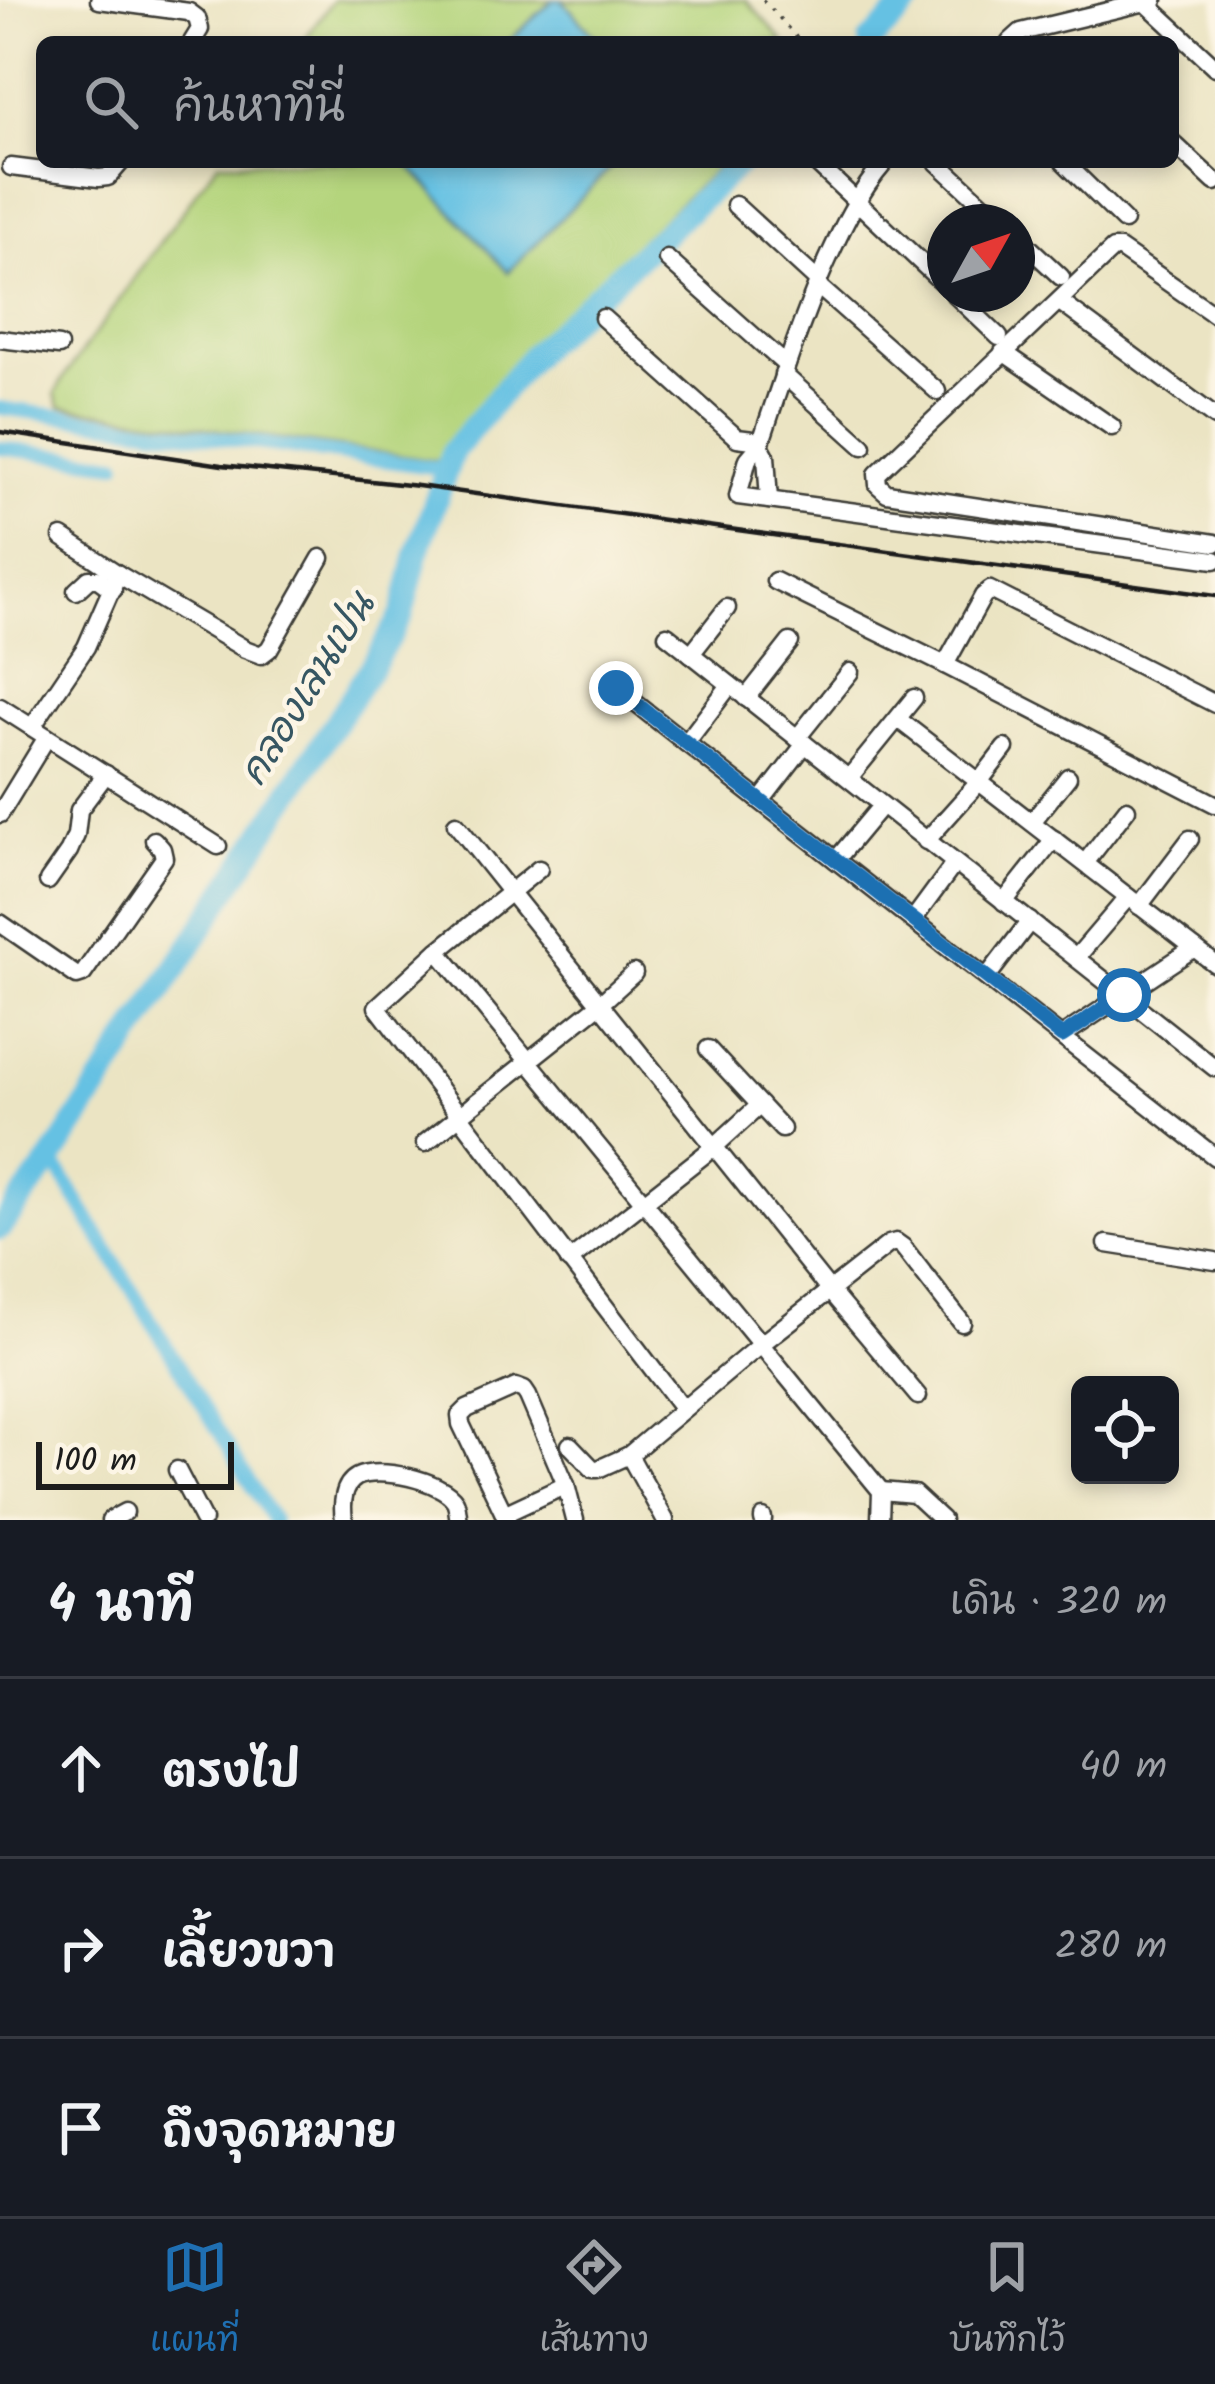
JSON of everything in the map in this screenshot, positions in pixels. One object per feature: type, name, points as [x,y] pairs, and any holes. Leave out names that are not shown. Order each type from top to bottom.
[{"type":"street","points":[[99,0],[189,12],[200,28],[195,36]]},
{"type":"street","points":[[1017,36],[1147,1],[1215,67]]},
{"type":"street","points":[[1048,26],[1059,36]]},
{"type":"street","points":[[1179,148],[1215,182]]},
{"type":"street","points":[[11,167],[99,178],[108,177],[116,168]]},
{"type":"street","points":[[822,168],[927,268]]},
{"type":"street","points":[[880,168],[857,200],[797,330],[761,443],[748,459],[738,496],[1215,560]]},
{"type":"street","points":[[944,168],[982,204]]},
{"type":"street","points":[[1070,168],[1124,221]]},
{"type":"street","points":[[735,206],[937,391]]},
{"type":"street","points":[[1215,315],[1116,248],[1060,302],[1001,345],[877,474],[878,485],[887,493],[1215,543]]},
{"type":"street","points":[[1035,253],[1061,277]]},
{"type":"street","points":[[667,259],[863,446]]},
{"type":"street","points":[[1060,302],[1215,416]]},
{"type":"street","points":[[971,312],[1001,345],[1112,427]]},
{"type":"street","points":[[603,318],[737,438],[761,443]]},
{"type":"street","points":[[0,339],[59,346]]},
{"type":"street","points":[[761,443],[769,500]]},
{"type":"street","points":[[62,537],[115,582],[260,655],[268,649],[320,558]]},
{"type":"street","points":[[76,591],[88,579],[115,582]]},
{"type":"street","points":[[775,581],[1215,804]]},
{"type":"street","points":[[0,814],[115,582]]},
{"type":"street","points":[[945,664],[990,590],[1215,704]]},
{"type":"street","points":[[691,654],[727,608]]},
{"type":"street","points":[[667,635],[1215,1068]]},
{"type":"street","points":[[746,698],[790,642]]},
{"type":"street","points":[[761,801],[850,672]]},
{"type":"street","points":[[686,743],[730,685]]},
{"type":"street","points":[[616,688],[1215,1157]]},
{"type":"street","points":[[849,778],[914,698]]},
{"type":"street","points":[[0,707],[218,846]]},
{"type":"street","points":[[898,720],[1215,964]]},
{"type":"street","points":[[926,841],[1006,748]]},
{"type":"street","points":[[48,881],[69,851],[80,810],[106,774]]},
{"type":"street","points":[[1032,823],[1068,777]]},
{"type":"street","points":[[836,860],[881,806]]},
{"type":"street","points":[[1085,863],[1127,809]]},
{"type":"street","points":[[456,824],[918,1396]]},
{"type":"street","points":[[1004,902],[1054,839]]},
{"type":"street","points":[[1076,958],[1190,839]]},
{"type":"street","points":[[0,923],[77,976],[83,974],[164,858],[154,840]]},
{"type":"street","points":[[913,920],[955,863]]},
{"type":"street","points":[[539,869],[377,1007],[683,1409]]},
{"type":"street","points":[[987,977],[1030,922]]},
{"type":"street","points":[[1062,1036],[1194,948]]},
{"type":"street","points":[[438,951],[881,1491],[880,1520]]},
{"type":"street","points":[[425,1143],[634,973]]},
{"type":"street","points":[[708,1049],[782,1129]]},
{"type":"street","points":[[569,1261],[760,1105]]},
{"type":"street","points":[[570,1445],[592,1468],[629,1455],[889,1244],[903,1247],[962,1323]]},
{"type":"street","points":[[1106,1244],[1215,1261]]},
{"type":"street","points":[[566,1486],[506,1517],[460,1416],[516,1387],[524,1390],[566,1486],[575,1520]]},
{"type":"street","points":[[629,1455],[665,1520]]},
{"type":"street","points":[[177,1470],[203,1520]]},
{"type":"street","points":[[344,1520],[342,1505],[348,1486],[358,1476],[388,1473],[434,1484],[454,1501],[459,1520]]},
{"type":"street","points":[[881,1491],[914,1494],[942,1520]]},
{"type":"path","points":[[763,0],[796,36]]},
{"type":"green space","points":[[333,0],[553,0],[514,36],[307,36]]},
{"type":"green space","points":[[562,0],[746,0],[779,36],[595,36]]},
{"type":"green space","points":[[214,168],[412,168],[508,272],[610,168],[717,168],[498,382],[438,461],[60,407],[55,394]]},
{"type":"water","points":[[553,0],[562,0],[595,36],[514,36]]},
{"type":"water","points":[[412,168],[610,168],[508,272]]},
{"type":"waterway","name":"คลองเลนเปน","points":[[876,36],[912,0]]},
{"type":"waterway","name":"คลองเลนเปน","points":[[0,1228],[52,1159],[402,615],[417,554],[453,451],[535,352],[734,168]]},
{"type":"waterway","points":[[0,408],[446,469]]},
{"type":"waterway","points":[[0,448],[117,463]]},
{"type":"waterway","points":[[52,1159],[273,1520]]},
{"type":"railway","points":[[0,432],[1215,596]]},
{"type":"route","points":[[616,688],[1062,1036],[1124,995]]}]
